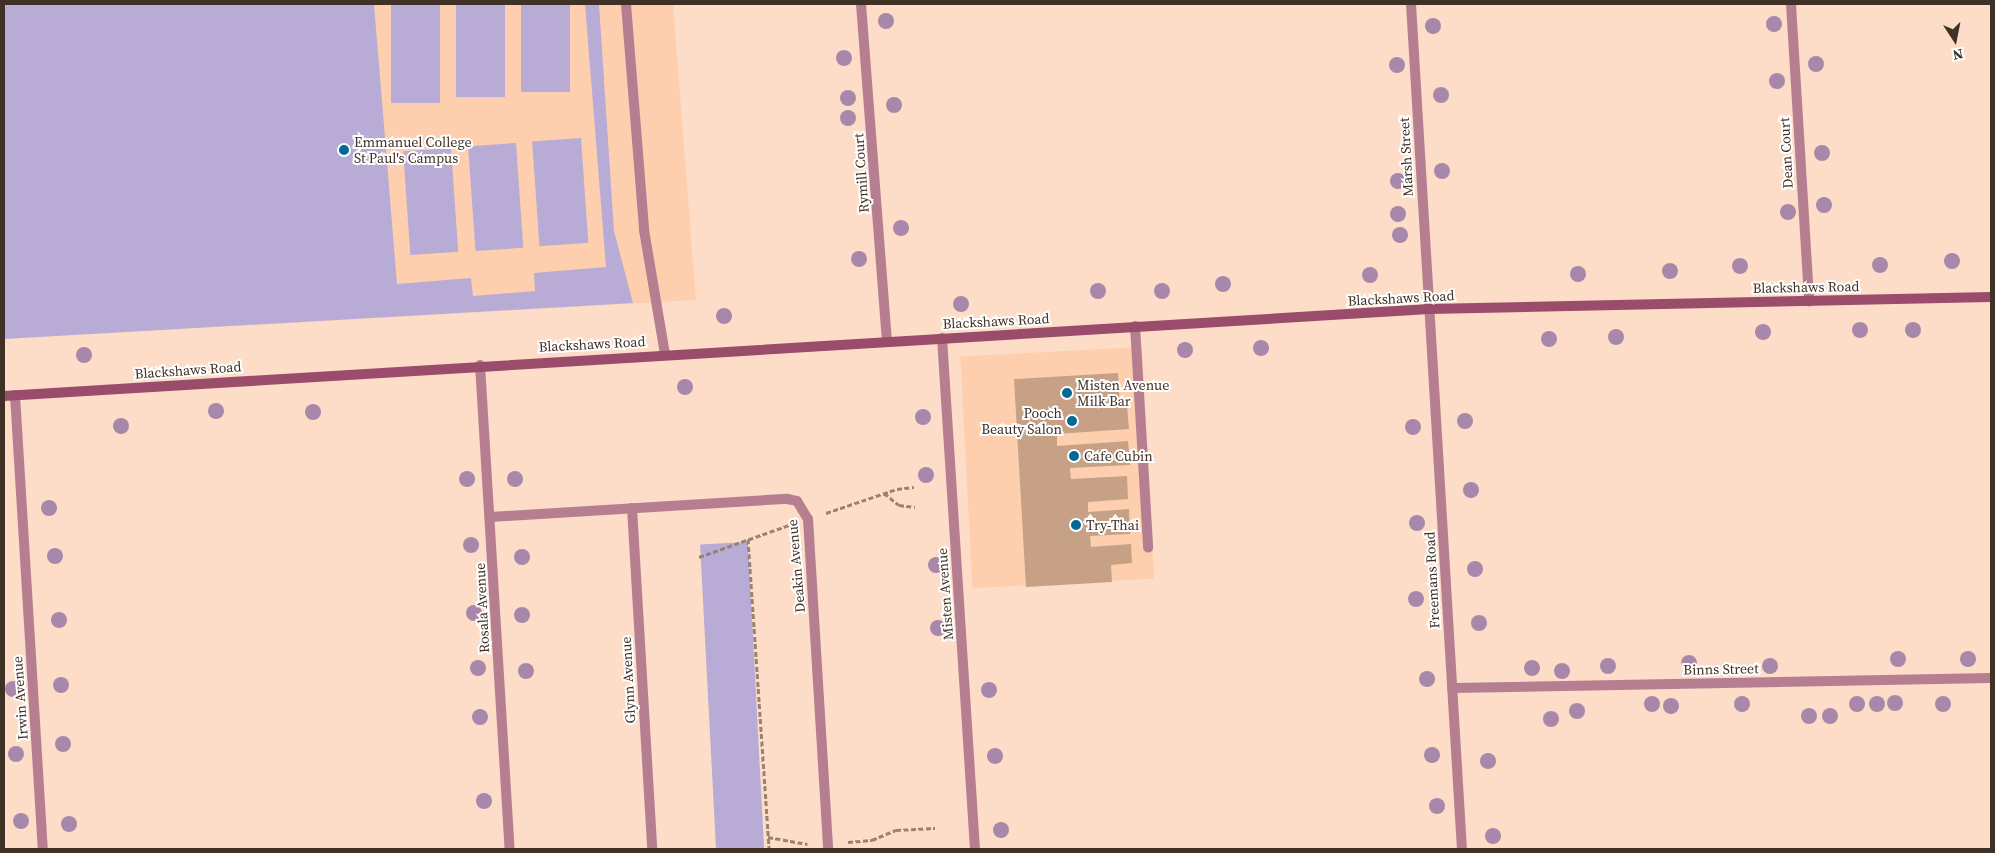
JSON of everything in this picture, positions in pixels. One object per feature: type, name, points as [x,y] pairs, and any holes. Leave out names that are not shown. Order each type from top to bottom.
[{"type":"main road","name":"Blackshaws Road","points":[[4,396],[480,364],[1429,309],[1991,297]]},
{"type":"street","points":[[626,4],[644,230],[665,354]]},
{"type":"street","name":"Rymill Court","points":[[862,4],[887,341]]},
{"type":"street","name":"Marsh Street","points":[[1411,4],[1429,309]]},
{"type":"street","name":"Dean Court","points":[[1792,4],[1809,301]]},
{"type":"street","name":"Freemans Road","points":[[1429,309],[1462,849]]},
{"type":"street","points":[[1135,326],[1148,548]]},
{"type":"street","name":"Misten Avenue","points":[[942,338],[975,849]]},
{"type":"street","name":"Rosala Avenue","points":[[480,364],[510,849]]},
{"type":"street","name":"Irwin Avenue","points":[[15,395],[43,849]]},
{"type":"street","name":"Deakin Avenue","points":[[490,517],[787,499],[797,501],[805,509],[808,518],[828,846]]},
{"type":"street","name":"Glynn Avenue","points":[[632,508],[652,849]]},
{"type":"street","name":"Binns Street","points":[[1452,688],[1991,678]]},
{"type":"path","points":[[884,493],[898,505],[915,507]]},
{"type":"path","points":[[748,539],[769,849]]},
{"type":"path","points":[[768,837],[828,846],[872,840],[896,830],[935,828]]},
{"type":"shaded area","name":"Emmanuel College St Paul's Campus","points":[[4,4],[673,4],[696,300],[4,339]]},
{"type":"shaded area","name":"Emmanuel College St Paul's Campus","points":[[4,4],[374,4],[397,284],[471,278],[473,296],[535,291],[534,273],[606,267],[585,4],[599,4],[614,231],[633,303],[4,339]]},
{"type":"shaded area","points":[[391,4],[440,4],[440,103],[391,103]]},
{"type":"shaded area","points":[[456,4],[505,4],[505,97],[456,97]]},
{"type":"shaded area","points":[[521,4],[570,4],[570,92],[521,92]]},
{"type":"shaded area","points":[[581,138],[588,243],[539,246],[532,141]]},
{"type":"shaded area","points":[[516,143],[523,248],[475,251],[468,146]]},
{"type":"shaded area","points":[[451,148],[458,252],[410,255],[403,151]]},
{"type":"shaded area","points":[[1142,347],[1154,579],[972,588],[960,357]]},
{"type":"shaded area","points":[[748,542],[764,849],[716,849],[700,545]]},
{"type":"building","points":[[1118,373],[1120,406],[1127,406],[1129,429],[1057,434],[1057,446],[1128,441],[1130,465],[1070,468],[1071,479],[1127,476],[1128,499],[1088,502],[1088,512],[1129,509],[1130,534],[1090,536],[1091,547],[1131,544],[1132,563],[1111,565],[1112,582],[1026,587],[1014,379]]},
{"type":"place","name":"Emmanuel College St Paul's Campus","points":[[344,150]]},
{"type":"place","name":"Misten Avenue Milk Bar","points":[[1067,393]]},
{"type":"place","name":"Pooch Beauty Salon","points":[[1072,421]]},
{"type":"place","name":"Cafe Cubin","points":[[1074,456]]},
{"type":"place","name":"Try-Thai","points":[[1076,525]]}]
